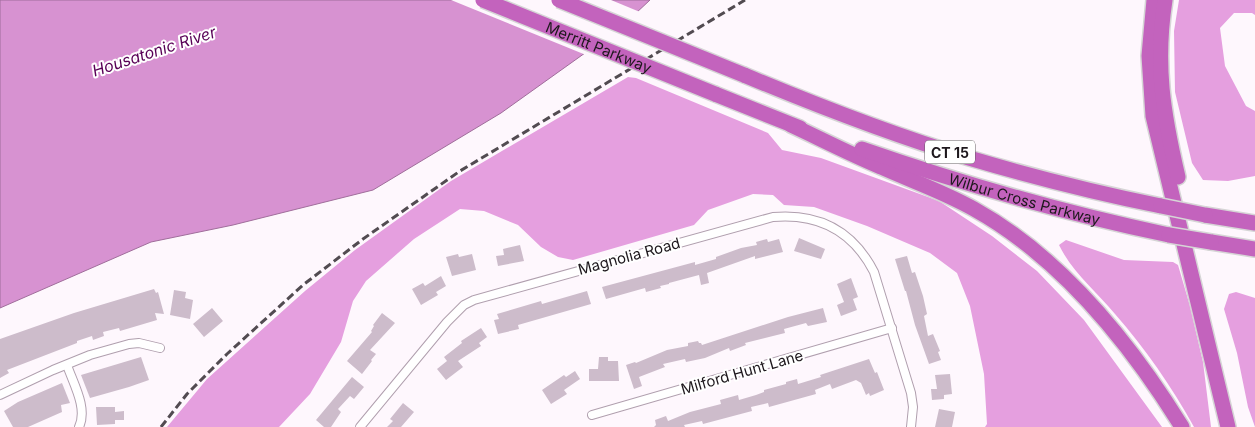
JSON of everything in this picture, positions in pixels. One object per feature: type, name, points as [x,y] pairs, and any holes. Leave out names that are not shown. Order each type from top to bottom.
[{"type":"highway","name":"Merritt Parkway","points":[[483,0],[715,94]]},
{"type":"highway","name":"Merritt Parkway","points":[[559,0],[744,75]]},
{"type":"highway","points":[[1154,0],[1149,56],[1153,116],[1228,427]]},
{"type":"highway","points":[[1165,0],[1160,56],[1164,114],[1238,427]]},
{"type":"highway","name":"Wilbur Cross Parkway","points":[[744,75],[865,123],[968,158],[1069,186],[1205,215],[1255,223]]},
{"type":"highway","name":"Wilbur Cross Parkway","points":[[715,94],[791,125],[993,192],[1063,211],[1169,235],[1255,249]]},
{"type":"highway","points":[[791,125],[881,167],[960,200],[1011,232],[1064,278],[1106,323],[1149,377],[1182,427]]},
{"type":"street","name":"Magnolia Road","points":[[360,427],[447,322],[464,305],[474,300],[773,217],[798,216],[812,219],[834,228],[854,242],[862,251],[874,272],[911,393],[913,408],[911,427]]},
{"type":"street","name":"Milford Hunt Lane","points":[[592,415],[892,328]]},
{"type":"street","points":[[0,395],[67,365],[129,344],[139,343],[160,348]]},
{"type":"street","points":[[67,365],[81,405],[82,416],[79,427]]},
{"type":"shaded area","points":[[1179,0],[1255,0],[1255,15],[1252,13],[1234,13],[1220,28],[1225,66],[1246,106],[1255,111],[1255,176],[1228,181],[1203,180],[1192,163],[1175,92],[1174,31]]},
{"type":"shaded area","points":[[628,77],[636,78],[768,133],[782,150],[821,158],[939,201],[992,236],[1037,271],[1084,320],[1162,427],[985,427],[987,424],[984,374],[970,306],[957,273],[930,253],[867,226],[814,207],[784,205],[773,195],[753,194],[708,210],[694,225],[573,260],[558,257],[541,247],[518,225],[484,211],[460,209],[414,239],[366,281],[353,301],[341,342],[310,394],[279,427],[167,427],[207,379],[305,291],[355,250],[451,181]]},
{"type":"shaded area","points":[[1066,240],[1124,260],[1173,262],[1178,265],[1203,362],[1211,427],[1194,427],[1177,397],[1147,354],[1064,255],[1059,245]]},
{"type":"shaded area","points":[[1236,292],[1255,298],[1255,427],[1248,407],[1237,353],[1224,309],[1229,294]]},
{"type":"water","name":"Housatonic River","points":[[0,0],[650,0],[620,28],[501,113],[373,190],[233,225],[151,242],[0,308]]},
{"type":"pier","points":[[451,0],[611,0],[640,12],[621,30],[586,55]]},
{"type":"building","points":[[799,238],[825,249],[821,259],[794,251]]},
{"type":"building","points":[[767,239],[768,242],[779,239],[783,252],[755,259],[755,256],[707,273],[709,283],[701,285],[699,275],[669,283],[660,286],[661,288],[646,292],[645,288],[606,299],[602,287],[695,262],[695,265],[716,259],[716,257],[741,248],[757,245],[756,242]]},
{"type":"building","points":[[520,245],[524,261],[498,266],[496,256],[504,255],[503,249]]},
{"type":"building","points":[[458,254],[459,257],[472,254],[476,270],[452,276],[446,257]]},
{"type":"building","points":[[907,256],[912,273],[915,272],[923,296],[927,314],[924,316],[928,336],[933,334],[940,351],[938,352],[941,360],[929,364],[895,259]]},
{"type":"building","points":[[441,276],[446,286],[436,292],[438,295],[421,305],[412,289],[423,283],[425,286]]},
{"type":"building","points":[[851,278],[858,297],[853,299],[857,310],[841,316],[837,305],[844,302],[837,284]]},
{"type":"building","points":[[154,289],[156,293],[158,292],[164,314],[155,313],[157,320],[120,331],[119,328],[103,332],[104,336],[93,340],[92,336],[77,341],[77,343],[7,370],[9,373],[0,378],[0,339],[74,313]]},
{"type":"building","points":[[174,290],[186,292],[185,298],[193,300],[190,319],[170,315]]},
{"type":"building","points":[[587,291],[591,304],[518,325],[519,329],[498,334],[494,320],[499,319],[497,314],[541,301],[542,304]]},
{"type":"building","points":[[212,308],[223,321],[204,337],[193,324]]},
{"type":"building","points":[[823,308],[827,322],[808,326],[806,323],[784,329],[785,333],[745,343],[746,345],[730,351],[729,348],[705,358],[686,362],[685,359],[663,364],[665,367],[639,377],[642,386],[634,389],[626,365],[636,363],[667,350],[688,346],[688,343],[698,341],[702,345],[788,317]]},
{"type":"building","points":[[382,313],[395,323],[370,350],[376,354],[362,374],[347,361],[372,332],[373,325]]},
{"type":"building","points":[[481,328],[487,337],[479,343],[481,346],[458,361],[463,367],[446,380],[437,369],[447,361],[444,357],[462,343],[461,341]]},
{"type":"building","points":[[141,357],[149,380],[90,398],[81,375]]},
{"type":"building","points":[[599,357],[608,357],[608,361],[618,361],[619,381],[589,381],[589,369],[598,369]]},
{"type":"building","points":[[869,359],[875,373],[877,372],[884,390],[870,396],[869,393],[866,395],[861,383],[856,380],[832,389],[830,384],[815,390],[816,394],[769,407],[768,403],[751,407],[752,411],[703,424],[702,421],[684,425],[685,427],[654,427],[656,425],[655,420],[666,416],[668,421],[690,412],[721,404],[720,400],[738,395],[739,400],[797,379],[798,384]]},
{"type":"building","points":[[575,371],[580,379],[564,390],[567,394],[551,404],[542,390],[564,375],[566,377]]},
{"type":"building","points":[[950,374],[952,394],[944,395],[944,399],[932,400],[931,389],[937,389],[935,375]]},
{"type":"building","points":[[352,377],[364,387],[354,399],[350,396],[338,409],[341,412],[331,427],[324,427],[316,420]]},
{"type":"building","points":[[62,383],[70,403],[61,405],[62,412],[28,427],[13,427],[4,411],[18,402]]},
{"type":"building","points":[[403,403],[414,412],[401,427],[387,427],[393,421],[390,419]]},
{"type":"building","points":[[96,407],[115,407],[115,412],[124,411],[124,420],[115,420],[115,424],[97,425]]},
{"type":"building","points":[[939,409],[955,412],[952,427],[935,427]]},
{"type":"railway","points":[[161,427],[187,394],[227,354],[303,285],[363,239],[460,171],[745,0]]}]
